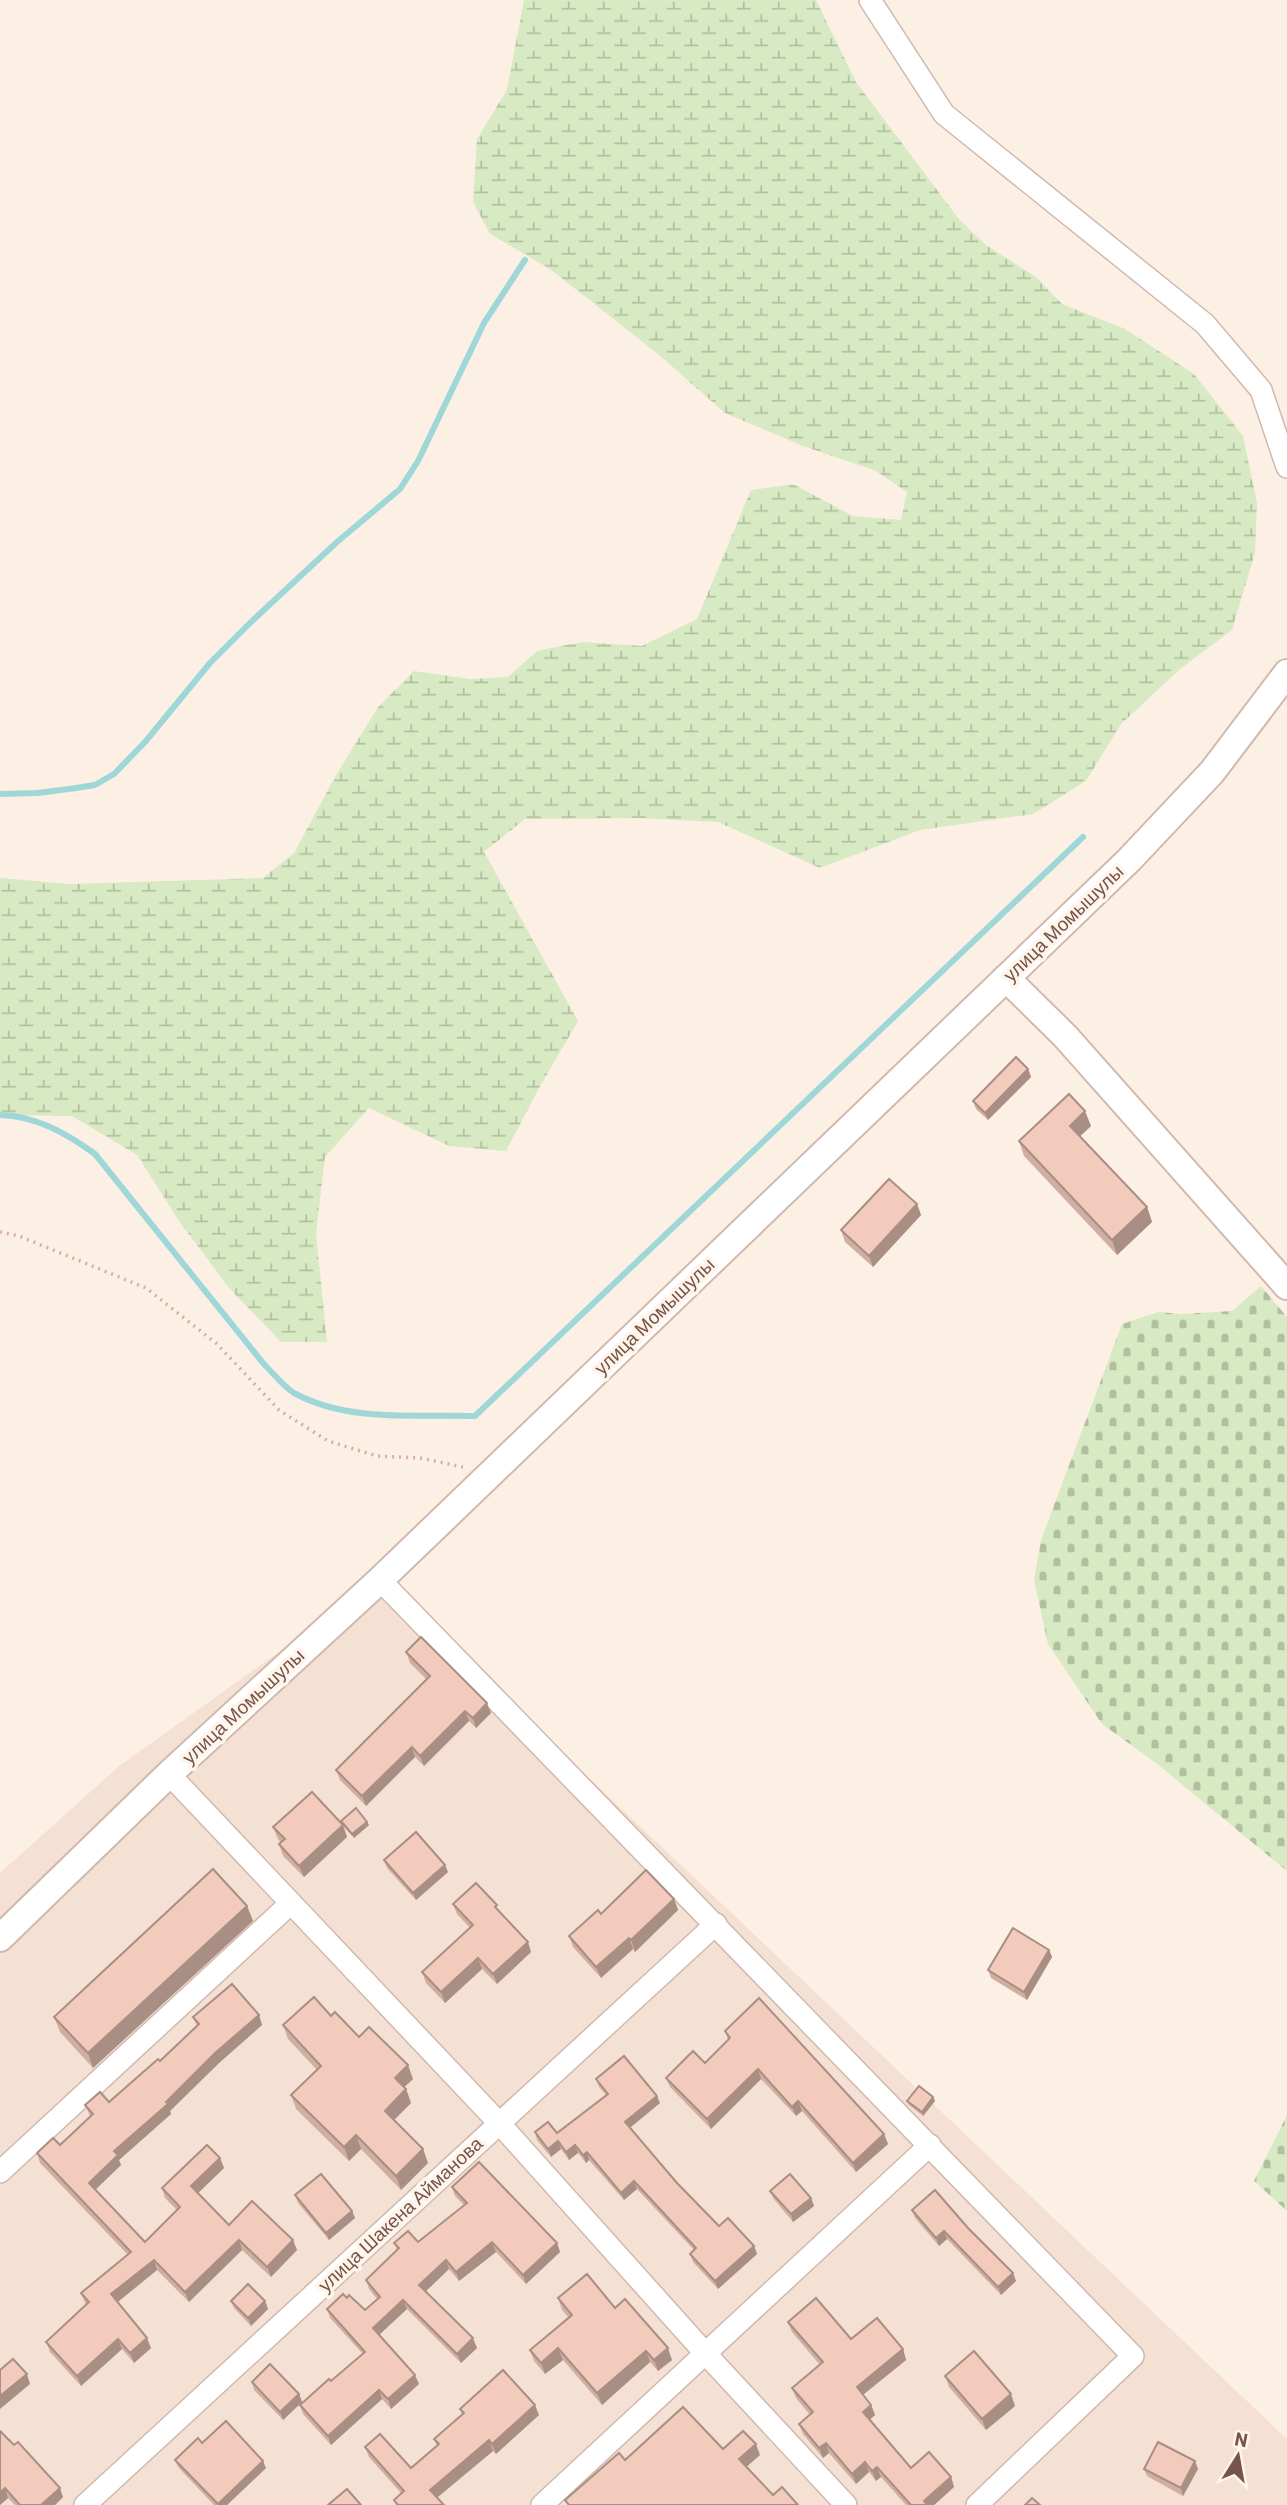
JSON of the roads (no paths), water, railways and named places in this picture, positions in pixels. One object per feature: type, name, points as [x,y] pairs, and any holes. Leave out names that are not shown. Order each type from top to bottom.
[{"type":"street","points":[[870,0],[943,114],[1205,324],[1261,390],[1287,467]]},
{"type":"street","name":"улица Момышулы","points":[[0,1938],[169,1774],[380,1580],[1129,860],[1212,772],[1287,673]]},
{"type":"street","points":[[1006,978],[1065,1036],[1287,1286]]},
{"type":"street","points":[[380,1580],[1133,2356],[977,2505]]},
{"type":"street","points":[[169,1774],[499,2123],[705,2353],[846,2505]]},
{"type":"street","points":[[0,2172],[291,1903]]},
{"type":"street","name":"улица Шакена Айманова","points":[[85,2505],[716,1924]]},
{"type":"street","points":[[542,2505],[930,2145]]},
{"type":"waterway","points":[[0,794],[38,793],[95,785],[114,774],[145,742],[210,663],[252,621],[337,542],[400,489],[418,461],[484,323],[525,260]]},
{"type":"waterway","points":[[0,1115],[38,1122],[73,1139],[95,1154],[263,1363],[294,1393],[315,1403],[360,1413],[475,1416],[1083,837]]}]
